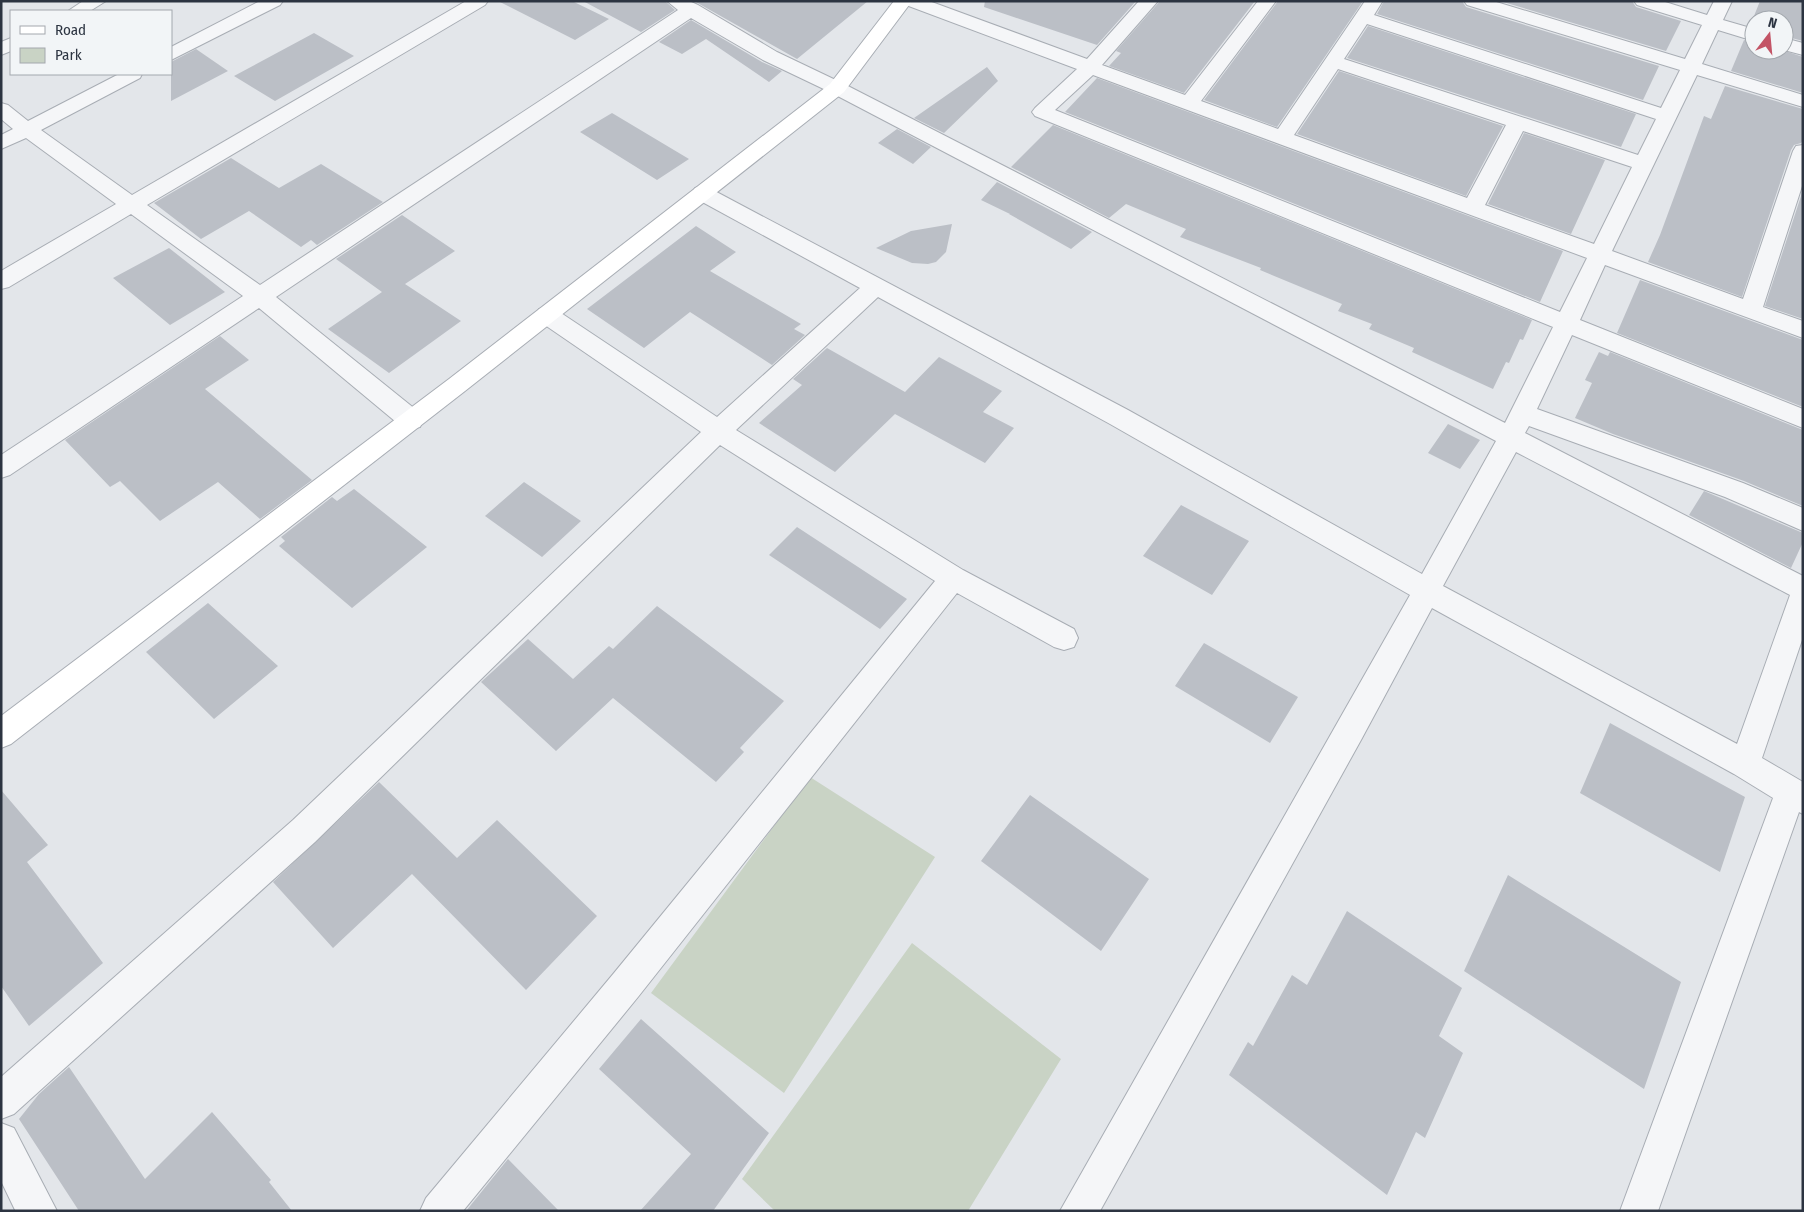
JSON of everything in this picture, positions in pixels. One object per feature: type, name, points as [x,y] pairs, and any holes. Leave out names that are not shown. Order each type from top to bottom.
[{"type":"street","points":[[79,10],[97,1]]},
{"type":"street","points":[[172,53],[274,1]]},
{"type":"street","points":[[1,281],[479,1]]},
{"type":"street","points":[[1,734],[547,315],[837,88],[903,1]]},
{"type":"street","points":[[912,1],[1803,330]]},
{"type":"street","points":[[1149,1],[1090,66],[1042,112],[1803,419]]},
{"type":"street","points":[[1189,103],[1267,1]]},
{"type":"street","points":[[1282,138],[1374,1]]},
{"type":"street","points":[[1473,1],[1803,101]]},
{"type":"street","points":[[1643,1],[1744,32]]},
{"type":"street","points":[[1078,1211],[1351,730],[1517,425],[1723,1]]},
{"type":"street","points":[[1,468],[261,297],[684,5],[770,56],[1517,425],[1803,588]]},
{"type":"street","points":[[1363,17],[1667,116]]},
{"type":"street","points":[[1333,61],[1644,164]]},
{"type":"street","points":[[1,143],[131,75]]},
{"type":"street","points":[[1,109],[26,129],[261,297],[411,420]]},
{"type":"street","points":[[1472,207],[1518,122]]},
{"type":"street","points":[[1751,310],[1803,151]]},
{"type":"street","points":[[702,193],[1119,417],[1528,648],[1745,764],[1796,796],[1639,1211]]},
{"type":"street","points":[[1,1101],[304,831],[718,431],[876,286]]},
{"type":"street","points":[[547,315],[718,431],[954,578],[1064,638]]},
{"type":"street","points":[[1517,425],[1734,490],[1803,520]]},
{"type":"street","points":[[439,1211],[638,970],[954,578]]},
{"type":"street","points":[[1745,764],[1803,596]]},
{"type":"street","points":[[1,1141],[28,1197],[38,1211]]},
{"type":"green space","points":[[810,777],[935,857],[784,1093],[651,993]]},
{"type":"green space","points":[[912,943],[1061,1059],[968,1211],[775,1211],[742,1179]]},
{"type":"building","points":[[498,1],[572,1],[609,19],[575,40]]},
{"type":"building","points":[[583,1],[665,1],[675,10],[641,32]]},
{"type":"building","points":[[694,1],[868,1],[797,59]]},
{"type":"building","points":[[985,1],[1136,1],[1097,45],[984,7]]},
{"type":"building","points":[[1160,1],[1255,1],[1184,93],[1109,66],[1121,53],[1116,51]]},
{"type":"building","points":[[1278,1],[1363,1],[1277,127],[1204,100]]},
{"type":"building","points":[[1384,1],[1462,1],[1466,7],[1659,66],[1643,100],[1377,14]]},
{"type":"building","points":[[1500,1],[1632,1],[1636,7],[1681,21],[1666,51]]},
{"type":"building","points":[[1760,1],[1803,1],[1803,41],[1794,39],[1794,10],[1756,10]]},
{"type":"building","points":[[691,20],[762,62],[782,71],[769,82],[706,39],[682,54],[659,42]]},
{"type":"building","points":[[1368,26],[1636,114],[1621,147],[1347,58]]},
{"type":"building","points":[[314,33],[354,56],[275,101],[234,76]]},
{"type":"building","points":[[1744,40],[1744,60],[1794,60],[1794,54],[1803,57],[1803,93],[1731,71]]},
{"type":"building","points":[[196,49],[228,71],[171,101],[172,61]]},
{"type":"building","points":[[987,67],[998,81],[944,133],[914,118]]},
{"type":"building","points":[[1339,71],[1503,126],[1466,196],[1297,134]]},
{"type":"building","points":[[1097,78],[1563,251],[1540,302],[1065,112]]},
{"type":"building","points":[[1725,86],[1803,109],[1803,140],[1801,143],[1794,145],[1791,150],[1742,297],[1648,262],[1660,235],[1704,116],[1711,119]]},
{"type":"building","points":[[612,113],[689,159],[657,180],[580,132]]},
{"type":"building","points":[[1053,125],[1532,320],[1523,340],[1520,339],[1509,363],[1506,362],[1493,389],[1412,352],[1414,348],[1369,329],[1372,324],[1338,311],[1342,304],[1260,270],[1261,268],[1180,237],[1186,229],[1126,204],[1109,218],[1011,167]]},
{"type":"building","points":[[897,129],[931,147],[913,164],[878,143]]},
{"type":"building","points":[[1524,133],[1605,160],[1571,234],[1488,204]]},
{"type":"building","points":[[231,158],[279,188],[321,164],[383,202],[317,245],[311,240],[301,247],[249,211],[201,239],[154,203]]},
{"type":"building","points":[[997,182],[1092,232],[1071,249],[1010,214],[981,200]]},
{"type":"building","points":[[1803,190],[1803,319],[1765,306]]},
{"type":"building","points":[[402,215],[455,251],[405,284],[461,321],[389,373],[328,329],[382,292],[336,259]]},
{"type":"building","points":[[952,224],[946,252],[936,262],[928,264],[912,263],[876,248],[911,231]]},
{"type":"building","points":[[696,226],[736,252],[710,271],[801,324],[794,329],[805,335],[772,365],[690,312],[644,348],[587,309]]},
{"type":"building","points":[[169,248],[225,292],[170,325],[113,278]]},
{"type":"building","points":[[1640,280],[1803,340],[1803,407],[1617,333]]},
{"type":"building","points":[[220,336],[249,360],[205,389],[312,480],[260,519],[218,482],[160,521],[120,481],[110,487],[65,440]]},
{"type":"building","points":[[827,348],[905,392],[939,357],[1002,391],[983,412],[1014,428],[985,463],[895,414],[835,472],[759,423],[802,385],[793,379]]},
{"type":"building","points":[[1599,352],[1608,356],[1610,352],[1803,430],[1803,506],[1744,481],[1613,434],[1575,418],[1592,383],[1585,380]]},
{"type":"building","points":[[1448,424],[1480,440],[1460,469],[1428,453]]},
{"type":"building","points":[[524,482],[581,521],[542,557],[485,516]]},
{"type":"building","points":[[354,489],[427,547],[352,608],[279,546],[285,541],[281,537],[332,497],[337,501]]},
{"type":"building","points":[[1704,491],[1803,533],[1803,542],[1791,568],[1689,515]]},
{"type":"building","points":[[1181,505],[1249,541],[1212,595],[1143,556]]},
{"type":"building","points":[[797,527],[907,599],[880,629],[769,555]]},
{"type":"building","points":[[208,603],[278,666],[214,719],[146,652]]},
{"type":"building","points":[[657,606],[784,701],[740,748],[744,752],[716,782],[613,698],[556,751],[481,682],[528,639],[573,679],[609,646],[613,649]]},
{"type":"building","points":[[1204,643],[1298,697],[1270,743],[1175,686]]},
{"type":"building","points":[[1610,723],[1745,797],[1720,872],[1580,793]]},
{"type":"building","points":[[379,782],[457,858],[497,820],[597,916],[526,990],[412,874],[333,948],[273,882]]},
{"type":"building","points":[[1,790],[48,845],[27,862],[103,963],[29,1026],[1,986]]},
{"type":"building","points":[[1030,795],[1149,879],[1101,951],[981,861]]},
{"type":"building","points":[[1508,875],[1681,982],[1644,1089],[1464,971]]},
{"type":"building","points":[[1347,911],[1462,988],[1439,1036],[1463,1053],[1425,1138],[1416,1132],[1387,1195],[1229,1075],[1248,1042],[1253,1046],[1292,975],[1307,985]]},
{"type":"building","points":[[641,1019],[769,1133],[713,1211],[640,1211],[691,1154],[599,1069]]},
{"type":"building","points":[[69,1067],[145,1179],[212,1112],[271,1180],[269,1182],[292,1211],[79,1211],[19,1119],[39,1094]]},
{"type":"building","points":[[508,1159],[559,1211],[466,1211]]}]
